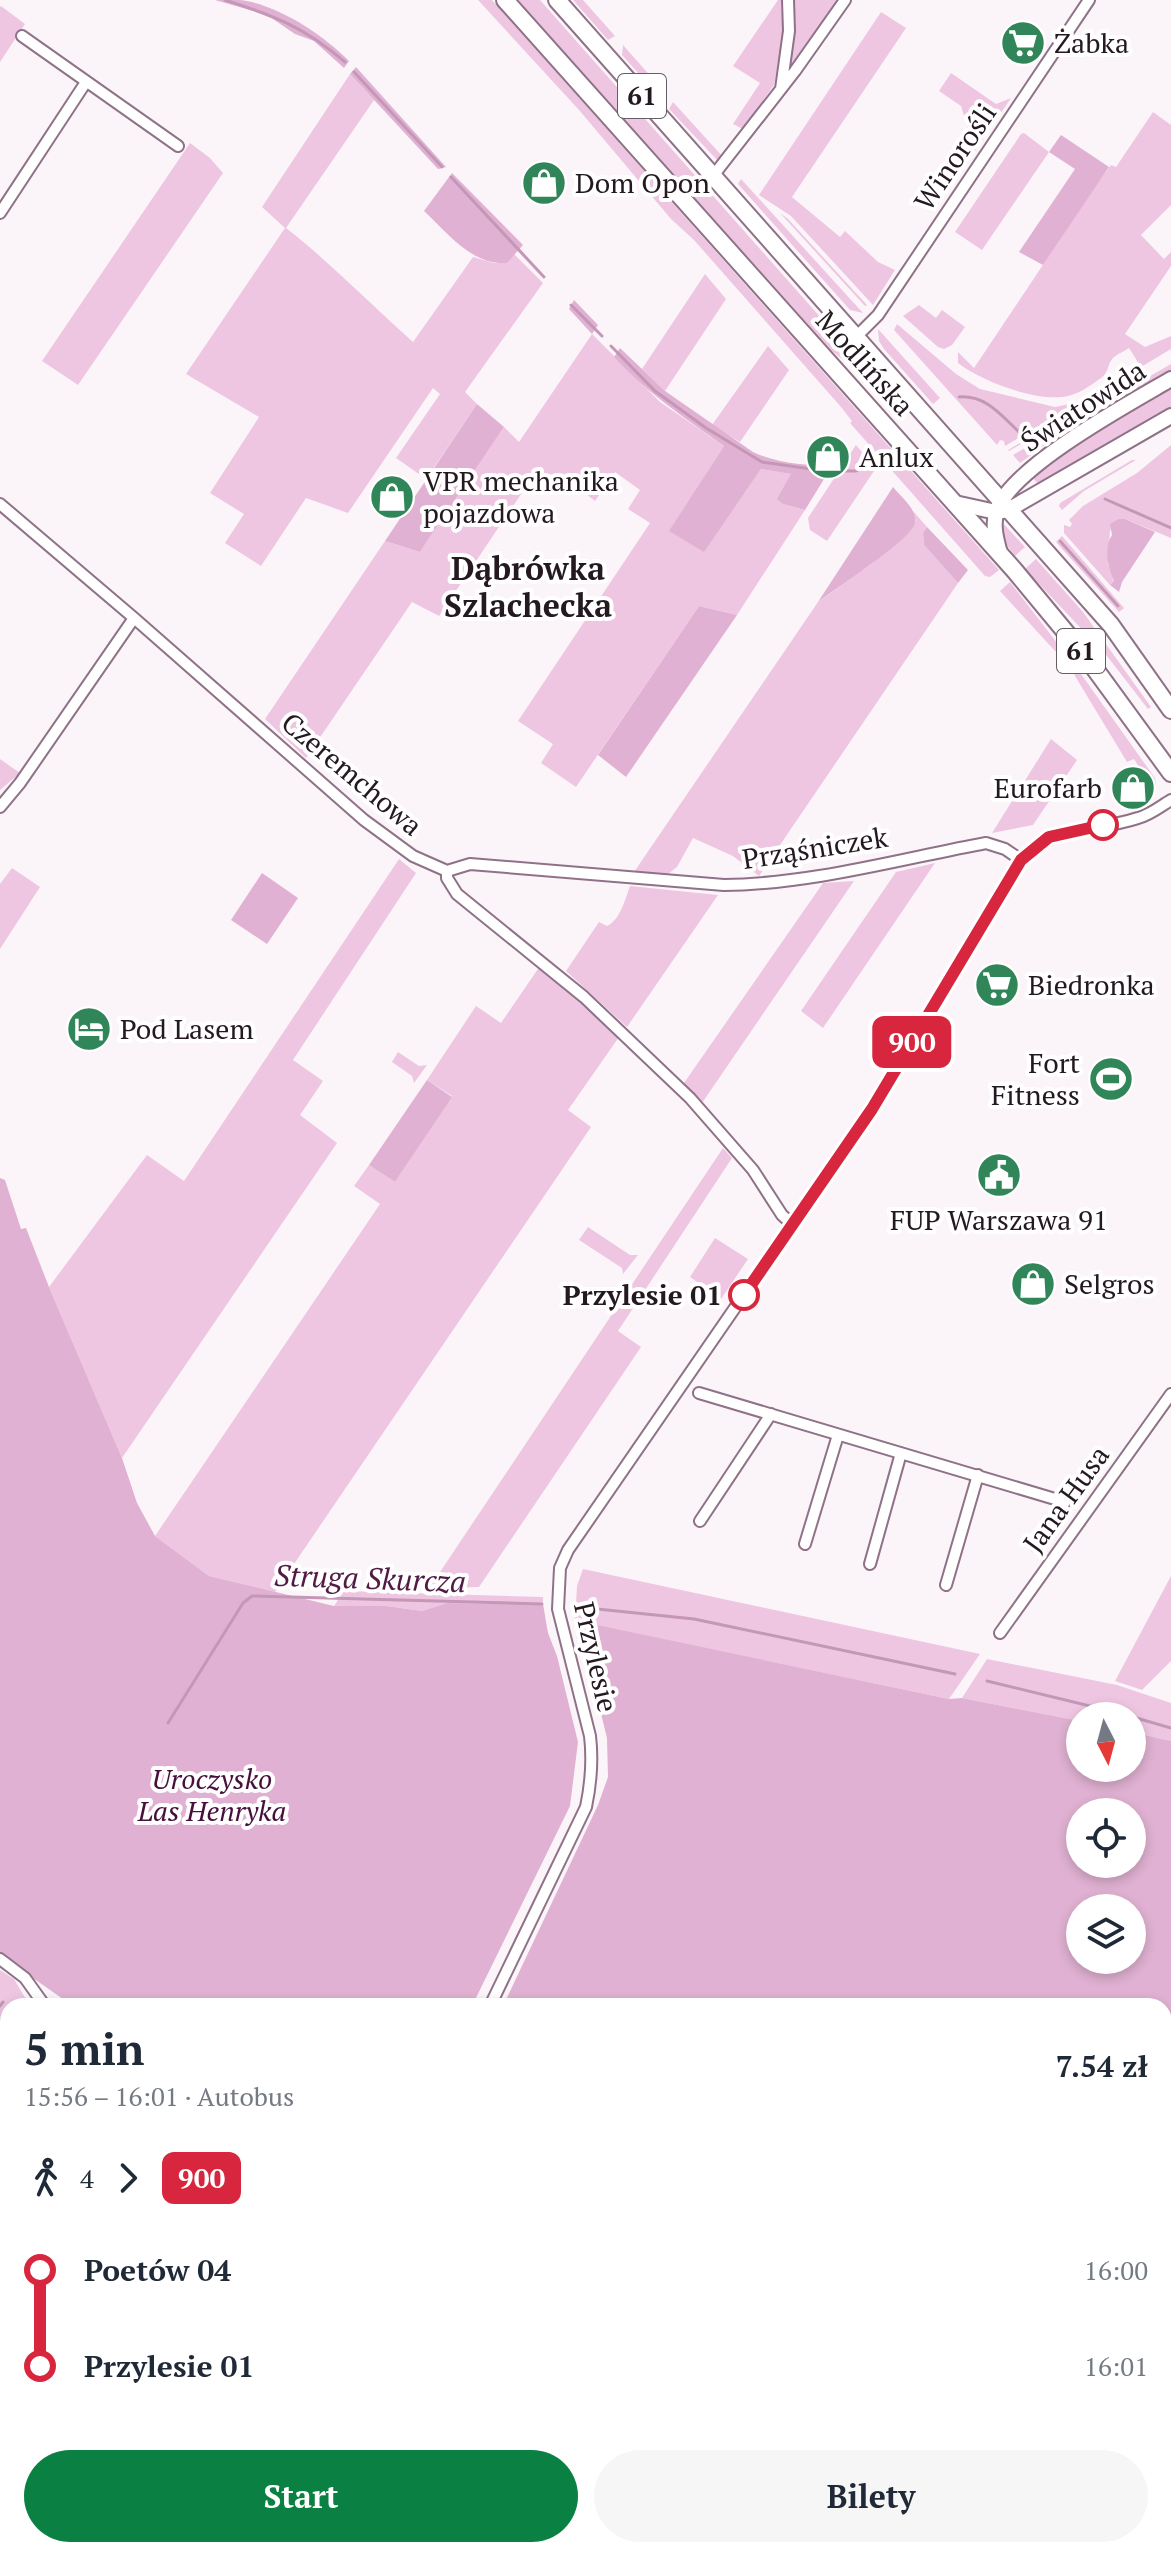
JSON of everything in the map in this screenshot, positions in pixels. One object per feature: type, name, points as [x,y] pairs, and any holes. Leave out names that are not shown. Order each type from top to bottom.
[{"type":"main road","name":"Modlińska","points":[[505,0],[1000,554],[1087,658],[1171,773]]},
{"type":"main road","name":"Modlińska","points":[[557,0],[979,477],[1002,508],[1111,625],[1171,710]]},
{"type":"street","points":[[781,89],[789,31],[788,0]]},
{"type":"street","points":[[713,176],[845,0]]},
{"type":"street","name":"Winorośli","points":[[855,338],[878,315],[1089,0]]},
{"type":"street","points":[[22,36],[178,146]]},
{"type":"street","points":[[0,213],[86,82]]},
{"type":"street","name":"Światowida","points":[[979,477],[997,484],[1011,483],[1025,476],[1079,434],[1171,379]]},
{"type":"street","name":"Światowida","points":[[1002,508],[1039,493],[1171,416]]},
{"type":"street","name":"Światowida","points":[[1002,508],[1025,476]]},
{"type":"street","name":"Światowida","points":[[1031,536],[1027,512],[1039,493]]},
{"type":"street","points":[[955,503],[1002,508],[995,530],[1000,554]]},
{"type":"street","name":"Czeremchowa","points":[[0,504],[364,820],[413,856],[447,871]]},
{"type":"street","points":[[0,807],[20,783],[134,618]]},
{"type":"street","points":[[1021,860],[1049,837],[1139,818],[1171,800]]},
{"type":"street","name":"Prząśniczek","points":[[447,871],[470,864],[752,885],[986,843],[1005,849],[1021,860]]},
{"type":"street","name":"Przylesie","points":[[494,1998],[583,1815],[591,1785],[593,1758],[590,1736],[558,1609],[560,1568],[568,1550],[872,1109],[1021,860]]},
{"type":"street","points":[[447,871],[447,878],[457,894],[584,997],[690,1098],[753,1170],[782,1215],[792,1224]]},
{"type":"street","points":[[699,1393],[1065,1502],[1036,1546]]},
{"type":"street","name":"Jana Husa","points":[[1000,1633],[1171,1394]]},
{"type":"street","points":[[700,1521],[771,1414]]},
{"type":"street","points":[[805,1544],[838,1435]]},
{"type":"street","points":[[870,1564],[901,1453]]},
{"type":"street","points":[[946,1585],[978,1475]]},
{"type":"street","points":[[0,1959],[25,1978],[39,1998]]},
{"type":"shaded area","points":[[478,0],[492,0],[999,570],[990,577],[985,576],[850,423],[852,421],[841,407]]},
{"type":"shaded area","points":[[518,0],[540,0],[889,397],[832,351]]},
{"type":"shaded area","points":[[573,0],[583,0],[615,36],[608,40]]},
{"type":"shaded area","points":[[778,0],[781,0],[783,35],[774,85],[743,129],[733,124],[760,83],[733,66]]},
{"type":"shaded area","points":[[793,0],[837,0],[788,71],[794,32]]},
{"type":"shaded area","points":[[0,7],[25,24],[0,62]]},
{"type":"shaded area","points":[[881,12],[906,28],[792,197],[840,237],[845,231],[878,262],[895,270],[873,305],[791,216],[759,195]]},
{"type":"shaded area","points":[[623,45],[662,89],[658,95],[622,55]]},
{"type":"shaded area","points":[[951,73],[996,104],[1011,98],[975,151],[961,106],[939,91]]},
{"type":"shaded area","points":[[350,74],[374,100],[286,228],[413,342],[473,257],[507,263],[513,253],[543,283],[465,392],[477,404],[426,479],[396,458],[440,394],[433,388],[348,513],[306,498],[261,566],[225,543],[244,514],[210,493],[259,417],[186,374],[285,228],[262,207]]},
{"type":"shaded area","points":[[673,102],[723,157],[718,161],[669,109]]},
{"type":"shaded area","points":[[1153,112],[1171,125],[1171,205],[1141,235],[1164,259],[1171,252],[1171,266],[1125,334],[1145,347],[1171,336],[1171,349],[1141,367],[1129,348],[1113,358],[1101,378],[1078,393],[1062,397],[1007,388],[958,363],[958,352],[974,368],[1097,184],[1111,165],[1116,167]]},
{"type":"shaded area","points":[[1024,133],[1049,152],[982,250],[955,232]]},
{"type":"shaded area","points":[[190,143],[223,173],[78,385],[42,361]]},
{"type":"shaded area","points":[[741,179],[863,313],[850,310],[738,184]]},
{"type":"shaded area","points":[[780,213],[788,219],[867,305],[865,306]]},
{"type":"shaded area","points":[[705,274],[726,299],[665,391],[642,369]]},
{"type":"shaded area","points":[[919,305],[936,318],[942,310],[965,327],[952,345],[944,349],[938,347],[903,316]]},
{"type":"shaded area","points":[[897,324],[956,374],[980,389],[1055,407],[1080,402],[1005,446],[1004,441],[1000,440],[997,445],[894,330]]},
{"type":"shaded area","points":[[878,329],[940,398],[933,404],[884,349],[879,341]]},
{"type":"shaded area","points":[[592,334],[660,402],[724,446],[670,531],[704,551],[761,469],[792,474],[783,504],[805,510],[737,615],[699,606],[576,787],[541,763],[553,744],[518,721],[650,523],[628,509],[640,490],[615,472],[595,501],[567,481],[536,472],[439,616],[412,602],[306,758],[265,719],[385,541],[420,552],[504,427],[519,442]]},
{"type":"shaded area","points":[[768,346],[789,370],[740,442],[712,425]]},
{"type":"shaded area","points":[[1171,364],[1171,372],[1092,411],[1020,463],[1013,455]]},
{"type":"shaded area","points":[[1132,377],[1130,381],[1008,450]]},
{"type":"shaded area","points":[[1171,387],[1171,409],[1038,484],[1033,478],[1085,439]]},
{"type":"shaded area","points":[[856,445],[876,468],[827,541],[810,530],[808,518]]},
{"type":"shaded area","points":[[1171,445],[1171,538],[1125,519],[1110,530],[1108,564],[1114,579],[1110,585],[1064,533],[1064,525],[1070,527],[1072,524],[1069,520],[1083,506],[1137,473]]},
{"type":"shaded area","points":[[1136,460],[1084,491],[1062,510],[1059,506],[1060,503]]},
{"type":"shaded area","points":[[913,511],[927,527],[923,533],[924,545],[958,583],[759,876],[733,856],[693,838],[677,867],[668,874],[634,872],[818,602],[873,563],[916,521]]},
{"type":"shaded area","points":[[1001,521],[1025,547],[1015,556],[1005,543]]},
{"type":"shaded area","points":[[1062,536],[1124,608],[1119,612],[1056,542]]},
{"type":"shaded area","points":[[1036,559],[1083,612],[1151,707],[1148,709],[1107,656],[1025,569]]},
{"type":"shaded area","points":[[1010,582],[1061,648],[1060,652],[1055,651],[1000,591]]},
{"type":"shaded area","points":[[1073,666],[1155,778],[1156,785],[1152,787],[1134,759],[1127,762],[1075,676]]},
{"type":"shaded area","points":[[1051,739],[1077,760],[1033,825],[992,833]]},
{"type":"shaded area","points":[[0,759],[20,773],[0,790]]},
{"type":"shaded area","points":[[399,859],[416,873],[293,1060],[323,1081],[300,1115],[337,1143],[122,1458],[49,1287],[147,1155],[184,1181]]},
{"type":"shaded area","points":[[935,863],[823,1028],[801,1011],[896,872]]},
{"type":"shaded area","points":[[12,868],[40,887],[0,949],[0,884]]},
{"type":"shaded area","points":[[854,881],[702,1103],[684,1083],[823,883]]},
{"type":"shaded area","points":[[630,886],[718,895],[627,1027],[566,971],[599,922],[607,926],[612,923],[622,909]]},
{"type":"shaded area","points":[[540,966],[619,1037],[568,1110],[591,1127],[275,1592],[209,1576],[155,1536],[380,1204],[354,1186],[369,1165],[395,1182],[452,1096],[427,1080],[476,1006],[501,1023]]},
{"type":"shaded area","points":[[398,1052],[419,1066],[427,1065],[414,1083],[412,1076],[392,1062]]},
{"type":"shaded area","points":[[723,1148],[732,1158],[618,1331],[641,1347],[479,1587],[444,1588],[432,1584]]},
{"type":"shaded area","points":[[588,1227],[630,1255],[638,1255],[623,1274],[622,1268],[579,1240]]},
{"type":"shaded area","points":[[715,1238],[748,1259],[721,1299],[690,1277]]},
{"type":"shaded area","points":[[583,1569],[980,1654],[949,1699],[575,1621],[577,1586]]},
{"type":"shaded area","points":[[1171,1576],[1171,1661],[1142,1690],[1115,1681]]},
{"type":"shaded area","points":[[344,1591],[543,1597],[543,1604],[447,1603],[422,1611],[387,1606],[334,1606]]},
{"type":"shaded area","points":[[987,1659],[1117,1685],[1171,1703],[1171,1741],[1146,1735],[1146,1702],[1066,1702],[1066,1718],[962,1698]]},
{"type":"shaded area","points":[[0,1970],[14,1979],[25,1998],[0,1998]]},
{"type":"green space","points":[[215,0],[240,0],[284,14],[327,41],[349,61],[344,68],[314,41],[295,34],[267,15]]},
{"type":"green space","points":[[356,67],[446,167],[438,169],[350,74]]},
{"type":"green space","points":[[1061,135],[1109,167],[1043,265],[1019,252],[1075,169],[1049,152]]},
{"type":"green space","points":[[452,173],[523,245],[507,263],[482,259],[472,253],[424,211]]},
{"type":"green space","points":[[574,300],[598,325],[592,334],[569,309]]},
{"type":"green space","points":[[620,348],[665,391],[753,452],[782,461],[832,466],[805,510],[783,504],[777,499],[791,474],[761,469],[704,552],[669,531],[724,446],[627,371],[614,357]]},
{"type":"green space","points":[[477,404],[504,427],[420,552],[385,541]]},
{"type":"green space","points":[[893,487],[914,513],[915,523],[911,530],[887,552],[818,602]]},
{"type":"green space","points":[[1119,519],[1155,532],[1122,582],[1119,592],[1110,585],[1114,580],[1107,551],[1112,535],[1110,524]]},
{"type":"green space","points":[[927,527],[968,570],[958,583],[924,545],[923,533]]},
{"type":"green space","points":[[699,606],[737,615],[626,777],[598,755]]},
{"type":"green space","points":[[262,873],[298,898],[267,944],[231,920]]},
{"type":"green space","points":[[427,1080],[452,1097],[395,1182],[369,1165]]},
{"type":"green space","name":"Uroczysko Las Henryka","points":[[0,1178],[5,1180],[21,1229],[26,1228],[122,1458],[137,1503],[155,1536],[209,1576],[334,1606],[387,1606],[422,1611],[447,1603],[543,1604],[578,1742],[570,1806],[476,1998],[62,1998],[0,1955]]},
{"type":"green space","points":[[578,1621],[949,1699],[962,1698],[1066,1718],[1066,1782],[1146,1782],[1146,1735],[1171,1741],[1171,1998],[507,1998],[598,1805],[608,1777],[607,1738]]},
{"type":"waterway","points":[[225,0],[288,24],[345,62]]},
{"type":"waterway","points":[[354,72],[442,167]]},
{"type":"waterway","points":[[451,177],[544,277]]},
{"type":"waterway","points":[[571,305],[602,336]]},
{"type":"waterway","points":[[611,346],[655,391],[706,428],[762,462],[825,471]]},
{"type":"waterway","points":[[959,397],[985,403],[1019,432]]},
{"type":"waterway","points":[[840,471],[856,471],[869,464]]},
{"type":"waterway","points":[[1105,499],[1171,528]]},
{"type":"waterway","points":[[1060,541],[1118,606]]},
{"type":"waterway","name":"Struga Skurcza","points":[[168,1723],[243,1603],[252,1596],[542,1604]]},
{"type":"waterway","name":"Struga Skurcza","points":[[578,1607],[694,1619],[955,1674]]},
{"type":"waterway","name":"Struga Skurcza","points":[[987,1681],[1073,1702]]},
{"type":"waterway","name":"Struga Skurcza","points":[[1146,1721],[1171,1728]]},
{"type":"bus line","name":"900","points":[[744,1295],[872,1109],[1021,860],[1049,837],[1103,825]]},
{"type":"place","name":"Żabka","points":[[1023,43]]},
{"type":"place","name":"Dom Opon","points":[[544,183]]},
{"type":"place","name":"Anlux","points":[[828,457]]},
{"type":"place","name":"VPR mechanika pojazdowa","points":[[392,497]]},
{"type":"place","name":"Eurofarb","points":[[1133,788]]},
{"type":"place","name":"Biedronka","points":[[997,985]]},
{"type":"place","name":"Pod Lasem","points":[[89,1029]]},
{"type":"place","name":"Fort Fitness","points":[[1111,1079]]},
{"type":"place","name":"FUP Warszawa 91","points":[[999,1175]]},
{"type":"place","name":"Selgros","points":[[1033,1284]]},
{"type":"place","name":"Przylesie 01","points":[[744,1295]]},
{"type":"district","name":"Dąbrówka Szlachecka","points":[[528,588]]}]
